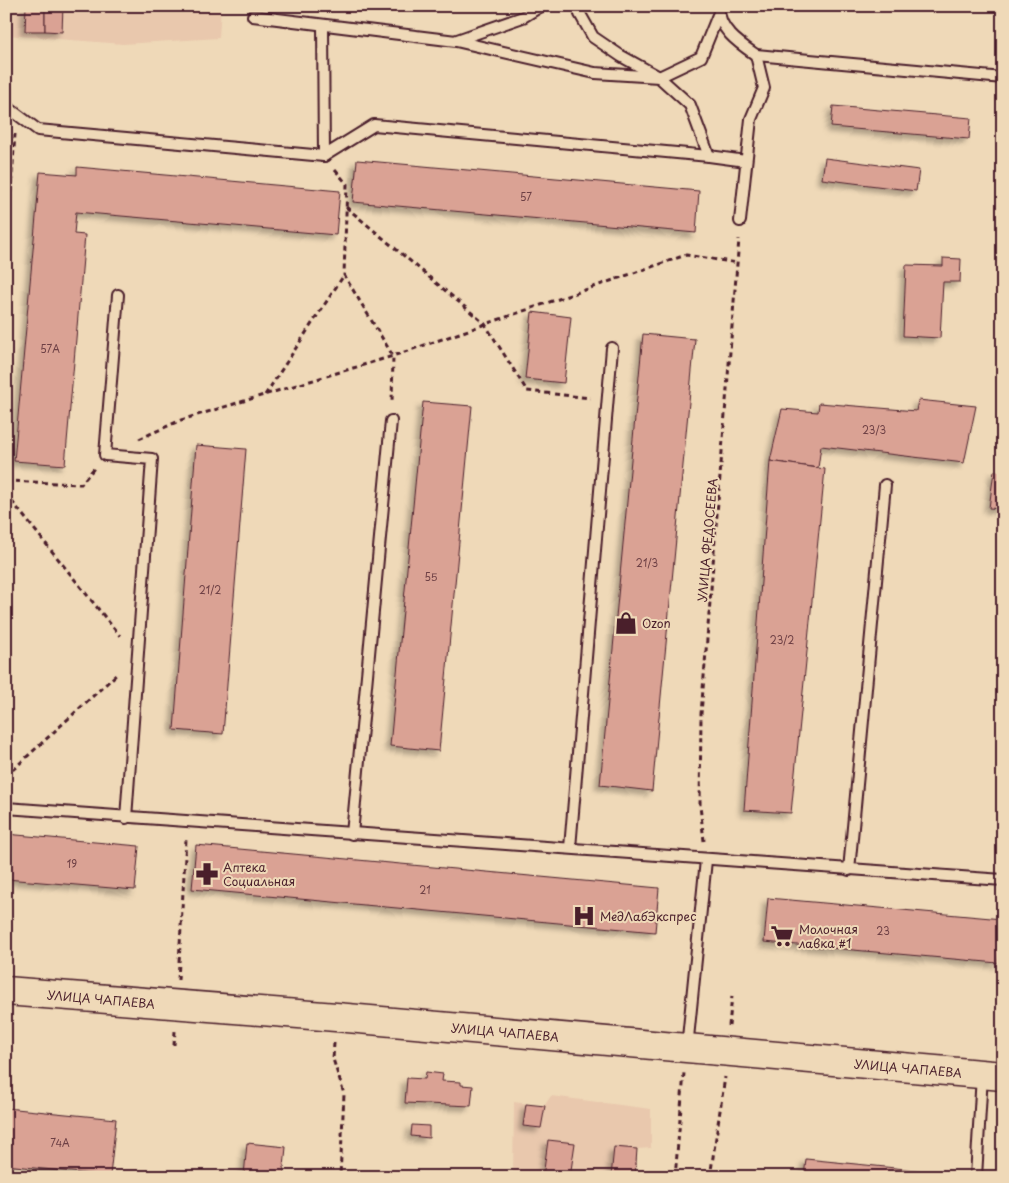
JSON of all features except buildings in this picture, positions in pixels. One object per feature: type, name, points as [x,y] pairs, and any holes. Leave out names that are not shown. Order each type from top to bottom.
[{"type":"street","name":"УЛИЦА ЧАПАЕВА","points":[[6,991],[336,1017],[992,1075]]},
{"type":"lane","points":[[456,41],[524,17],[541,6]]},
{"type":"lane","points":[[578,6],[593,37],[621,56],[659,77],[690,105],[709,156]]},
{"type":"lane","points":[[253,16],[456,41],[595,73],[659,77],[700,58],[719,11]]},
{"type":"lane","points":[[719,11],[732,39],[756,55],[1003,78]]},
{"type":"lane","points":[[323,25],[324,156]]},
{"type":"lane","points":[[740,221],[751,119],[764,88],[756,55]]},
{"type":"lane","points":[[6,106],[38,130],[324,156],[374,126],[709,156],[746,162]]},
{"type":"lane","points":[[118,295],[105,455],[152,459],[136,656],[126,818]]},
{"type":"lane","points":[[570,848],[612,348]]},
{"type":"lane","points":[[352,834],[392,421]]},
{"type":"lane","points":[[849,870],[884,485]]},
{"type":"lane","points":[[6,808],[1003,880]]},
{"type":"lane","points":[[687,1048],[706,860]]},
{"type":"lane","points":[[976,1177],[992,1075]]},
{"type":"path","points":[[6,264],[16,129]]},
{"type":"path","points":[[265,395],[344,275],[346,184],[324,156]]},
{"type":"path","points":[[346,207],[485,324],[527,391],[607,400]]},
{"type":"path","name":"УЛИЦА ФЕДОСЕЕВА","points":[[706,860],[700,806],[701,714],[740,221]]},
{"type":"path","points":[[6,481],[82,484],[105,455],[182,420],[393,356],[686,255],[738,263]]},
{"type":"path","points":[[344,275],[393,356],[392,421]]},
{"type":"path","points":[[6,494],[136,656],[6,776]]},
{"type":"path","points":[[174,1045],[187,822]]},
{"type":"path","points":[[710,1177],[713,1150],[724,1094],[732,996]]},
{"type":"path","points":[[336,1017],[333,1059],[344,1094],[340,1177]]},
{"type":"path","points":[[675,1177],[687,1048]]},
{"type":"shaded area","points":[[6,6],[221,6],[219,38],[123,44],[6,35]]},
{"type":"shaded area","points":[[551,1096],[651,1109],[651,1148],[637,1149],[635,1177],[513,1177],[514,1102],[544,1106]]},
{"type":"place","name":"Ozon","points":[[626,623]]},
{"type":"place","name":"Аптека Социальная","points":[[207,874]]},
{"type":"place","name":"МедЛабЭкспрес","points":[[584,916]]},
{"type":"place","name":"Молочная лавка #1","points":[[782,936]]}]
